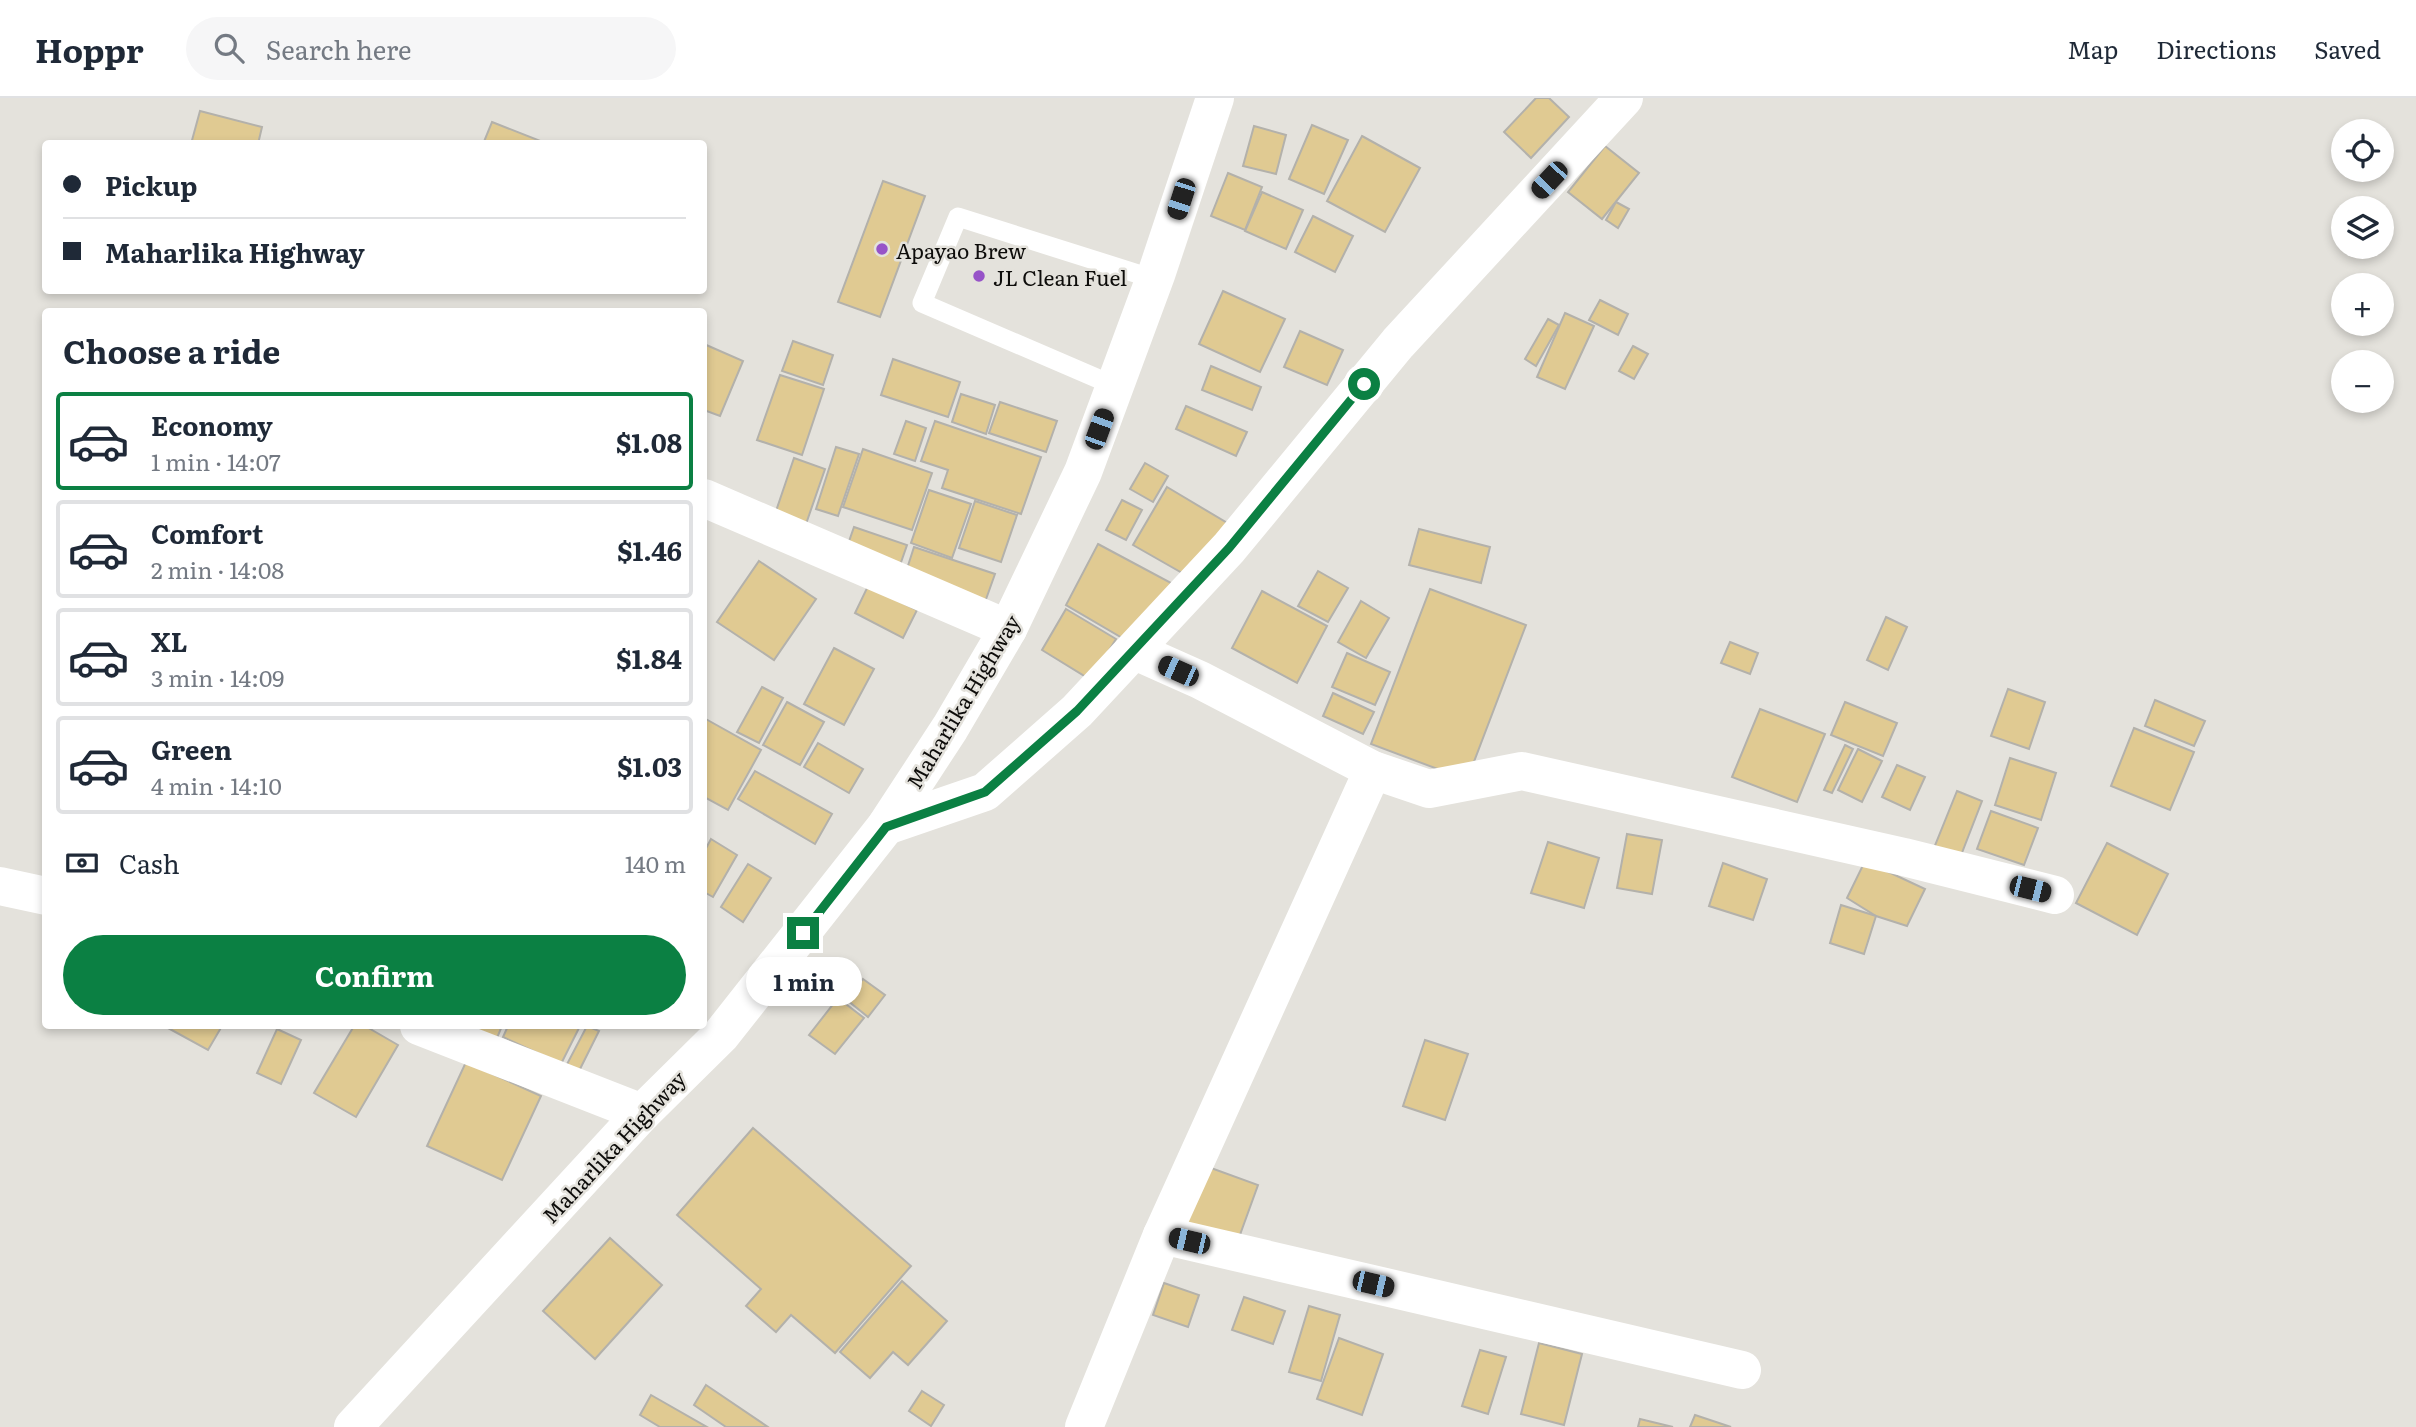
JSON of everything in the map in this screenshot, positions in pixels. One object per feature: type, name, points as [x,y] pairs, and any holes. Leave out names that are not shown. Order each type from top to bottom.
[{"type":"street","name":"Maharlika Highway","points":[[353,1427],[642,1113],[721,1035],[886,827],[950,728],[1008,629],[1083,472],[1154,279],[1215,98]]},
{"type":"street","points":[[886,827],[985,792],[1077,711],[1229,548],[1398,342],[1624,98]]},
{"type":"street","points":[[707,499],[1008,629]]},
{"type":"street","points":[[1135,651],[1200,680],[1373,770],[1429,789],[1522,771],[2055,895]]},
{"type":"street","points":[[1084,1427],[1162,1235],[1373,770]]},
{"type":"street","points":[[0,886],[42,895]]},
{"type":"street","points":[[427,1029],[642,1113]]},
{"type":"street","points":[[1162,1235],[1742,1370]]},
{"type":"lane","points":[[1115,386],[922,303],[957,217],[1154,279]]},
{"type":"building","points":[[1536,98],[1549,98],[1569,117],[1531,158],[1504,132]]},
{"type":"building","points":[[200,111],[262,127],[259,140],[192,140]]},
{"type":"building","points":[[492,122],[538,140],[485,140]]},
{"type":"building","points":[[1312,125],[1348,140],[1324,194],[1289,179]]},
{"type":"building","points":[[1254,126],[1286,135],[1276,174],[1243,166]]},
{"type":"building","points":[[1362,136],[1420,168],[1385,232],[1327,201]]},
{"type":"building","points":[[1605,146],[1639,173],[1602,219],[1568,192]]},
{"type":"building","points":[[1228,173],[1262,187],[1245,230],[1211,216]]},
{"type":"building","name":"Apayao Brew","points":[[883,181],[925,196],[880,317],[838,302]]},
{"type":"building","points":[[1262,192],[1303,210],[1286,249],[1245,231]]},
{"type":"building","points":[[1616,202],[1629,209],[1618,228],[1606,220]]},
{"type":"building","points":[[1313,216],[1353,236],[1335,272],[1295,252]]},
{"type":"building","points":[[1223,291],[1285,319],[1260,372],[1199,344]]},
{"type":"building","points":[[1600,300],[1628,314],[1618,335],[1589,320]]},
{"type":"building","points":[[1565,313],[1594,326],[1565,389],[1537,377]]},
{"type":"building","points":[[1548,319],[1559,325],[1536,366],[1525,359]]},
{"type":"building","points":[[1300,331],[1343,350],[1327,385],[1284,367]]},
{"type":"building","points":[[793,341],[833,355],[823,385],[782,371]]},
{"type":"building","points":[[707,345],[743,361],[720,416],[707,411]]},
{"type":"building","points":[[1633,346],[1648,354],[1634,379],[1619,371]]},
{"type":"building","points":[[893,359],[960,382],[948,417],[881,395]]},
{"type":"building","points":[[1211,366],[1261,387],[1252,410],[1202,390]]},
{"type":"building","points":[[780,375],[824,389],[802,455],[757,440]]},
{"type":"building","points":[[961,394],[995,405],[986,434],[952,422]]},
{"type":"building","points":[[1000,402],[1057,421],[1046,452],[989,433]]},
{"type":"building","points":[[1186,406],[1247,432],[1236,456],[1176,429]]},
{"type":"building","points":[[906,421],[926,428],[915,461],[894,454]]},
{"type":"building","points":[[935,421],[1041,457],[1021,514],[942,488],[948,470],[921,461]]},
{"type":"building","points":[[836,447],[859,454],[838,516],[816,509]]},
{"type":"building","points":[[863,449],[932,473],[912,530],[843,507]]},
{"type":"building","points":[[794,458],[825,469],[806,524],[775,514]]},
{"type":"building","points":[[1145,463],[1168,476],[1153,502],[1130,489]]},
{"type":"building","points":[[1167,487],[1229,524],[1184,574],[1133,545]]},
{"type":"building","points":[[929,490],[971,504],[952,558],[911,543]]},
{"type":"building","points":[[1122,500],[1142,510],[1126,540],[1106,530]]},
{"type":"building","points":[[975,501],[1017,515],[1001,562],[959,548]]},
{"type":"building","points":[[854,527],[907,545],[899,568],[846,550]]},
{"type":"building","points":[[1419,529],[1490,547],[1481,583],[1409,565]]},
{"type":"building","points":[[1098,544],[1173,584],[1124,639],[1066,605]]},
{"type":"building","points":[[914,547],[995,574],[985,602],[905,575]]},
{"type":"building","points":[[759,561],[816,599],[774,660],[717,622]]},
{"type":"building","points":[[1318,571],[1348,588],[1328,622],[1298,606]]},
{"type":"building","points":[[868,586],[917,610],[903,638],[855,613]]},
{"type":"building","points":[[1430,589],[1526,625],[1467,780],[1371,744]]},
{"type":"building","points":[[1262,591],[1327,626],[1297,683],[1232,648]]},
{"type":"building","points":[[1361,601],[1389,618],[1366,658],[1338,642]]},
{"type":"building","points":[[1066,609],[1116,639],[1091,680],[1042,650]]},
{"type":"building","points":[[1886,617],[1907,627],[1888,670],[1867,660]]},
{"type":"building","points":[[1730,642],[1758,653],[1750,674],[1721,663]]},
{"type":"building","points":[[834,648],[874,669],[844,725],[804,704]]},
{"type":"building","points":[[1347,653],[1390,672],[1375,705],[1332,687]]},
{"type":"building","points":[[762,687],[783,698],[759,743],[737,732]]},
{"type":"building","points":[[2008,689],[2045,702],[2029,749],[1991,736]]},
{"type":"building","points":[[1333,693],[1374,712],[1363,734],[1323,716]]},
{"type":"building","points":[[2155,700],[2205,721],[2194,746],[2145,726]]},
{"type":"building","points":[[787,702],[824,722],[800,765],[763,745]]},
{"type":"building","points":[[1845,702],[1897,723],[1883,756],[1831,735]]},
{"type":"building","points":[[1760,709],[1825,734],[1797,802],[1732,777]]},
{"type":"building","points":[[707,720],[761,750],[728,810],[707,799]]},
{"type":"building","points":[[2134,728],[2194,752],[2170,810],[2111,786]]},
{"type":"building","points":[[818,743],[863,769],[849,793],[804,767]]},
{"type":"building","points":[[1845,745],[1853,749],[1832,793],[1824,790]]},
{"type":"building","points":[[1858,749],[1882,761],[1862,802],[1838,790]]},
{"type":"building","points":[[2010,758],[2056,773],[2041,820],[1995,805]]},
{"type":"building","points":[[1897,765],[1925,777],[1910,810],[1882,797]]},
{"type":"building","points":[[755,771],[832,814],[815,844],[738,799]]},
{"type":"building","points":[[1957,791],[1982,801],[1958,863],[1932,853]]},
{"type":"building","points":[[1991,811],[2038,828],[2024,865],[1977,849]]},
{"type":"building","points":[[1627,834],[1662,840],[1652,894],[1617,888]]},
{"type":"building","points":[[711,839],[737,855],[713,897],[707,894],[707,846]]},
{"type":"building","points":[[1548,842],[1599,858],[1584,908],[1531,893]]},
{"type":"building","points":[[2107,843],[2168,874],[2137,935],[2076,903]]},
{"type":"building","points":[[1865,861],[1925,889],[1907,926],[1876,916],[1847,898]]},
{"type":"building","points":[[1723,863],[1767,879],[1753,920],[1709,906]]},
{"type":"building","points":[[748,864],[771,878],[743,922],[721,907]]},
{"type":"building","points":[[1841,905],[1876,916],[1864,954],[1830,943]]},
{"type":"building","points":[[863,979],[885,995],[868,1017],[847,1000]]},
{"type":"building","points":[[838,998],[864,1018],[835,1054],[809,1035]]},
{"type":"building","points":[[170,1029],[220,1029],[208,1050]]},
{"type":"building","points":[[277,1029],[301,1040],[281,1084],[257,1073]]},
{"type":"building","points":[[352,1029],[370,1029],[398,1045],[356,1117],[314,1093]]},
{"type":"building","points":[[475,1029],[501,1029],[497,1038]]},
{"type":"building","points":[[507,1029],[578,1029],[561,1064],[503,1037]]},
{"type":"building","points":[[585,1029],[599,1031],[578,1073],[566,1066]]},
{"type":"building","points":[[1425,1040],[1468,1054],[1445,1120],[1403,1106]]},
{"type":"building","points":[[466,1062],[541,1096],[502,1180],[427,1146]]},
{"type":"building","points":[[753,1128],[911,1266],[835,1353],[791,1315],[776,1332],[746,1306],[761,1289],[677,1215]]},
{"type":"building","points":[[1200,1164],[1258,1185],[1237,1243],[1179,1222]]},
{"type":"building","points":[[610,1238],[662,1285],[595,1359],[543,1311]]},
{"type":"building","points":[[902,1281],[947,1321],[908,1365],[893,1352],[870,1378],[840,1352]]},
{"type":"building","points":[[1164,1283],[1199,1295],[1188,1327],[1153,1315]]},
{"type":"building","points":[[1244,1297],[1285,1311],[1273,1344],[1232,1330]]},
{"type":"building","points":[[1309,1306],[1340,1315],[1321,1381],[1289,1372]]},
{"type":"building","points":[[1339,1338],[1383,1354],[1362,1415],[1317,1399]]},
{"type":"building","points":[[1539,1343],[1582,1354],[1564,1425],[1521,1414]]},
{"type":"building","points":[[1480,1350],[1506,1357],[1488,1414],[1462,1406]]},
{"type":"building","points":[[706,1385],[768,1427],[726,1427],[694,1405]]},
{"type":"building","points":[[922,1391],[944,1405],[931,1426],[909,1411]]},
{"type":"building","points":[[651,1395],[707,1427],[660,1427],[640,1415]]},
{"type":"building","points":[[1695,1415],[1731,1427],[1690,1427]]},
{"type":"building","points":[[1640,1419],[1673,1427],[1638,1427]]},
{"type":"place","name":"Apayao Brew","points":[[882,249]]},
{"type":"place","name":"JL Clean Fuel","points":[[979,276]]},
{"type":"route","points":[[803,933],[886,827],[985,792],[1077,711],[1229,548],[1364,384]]}]
